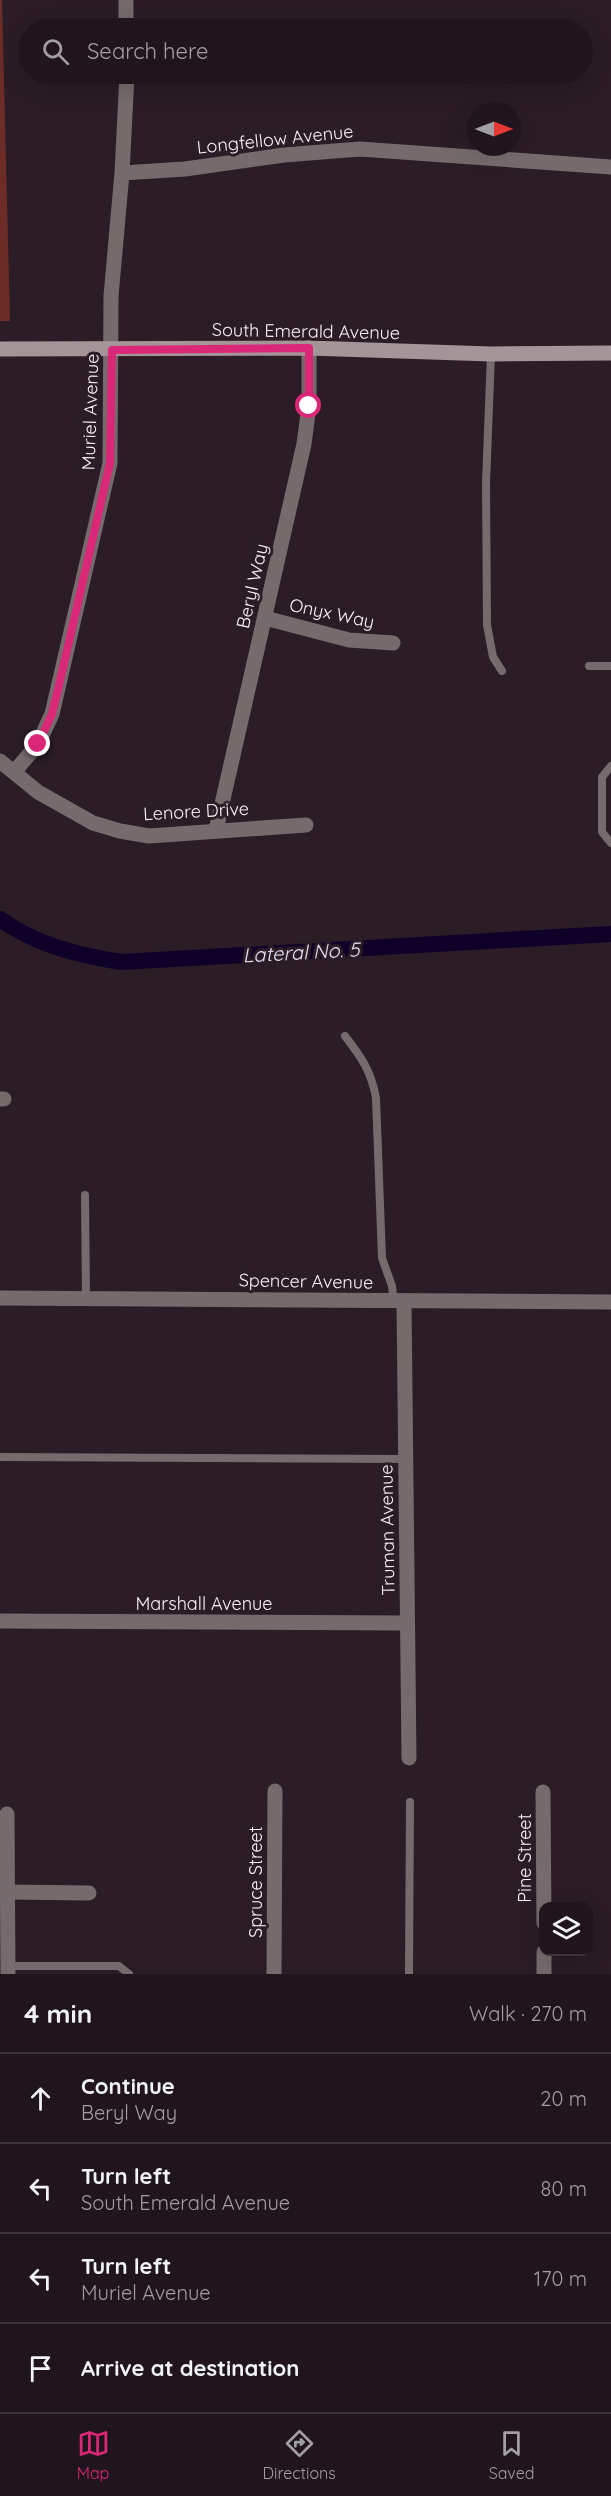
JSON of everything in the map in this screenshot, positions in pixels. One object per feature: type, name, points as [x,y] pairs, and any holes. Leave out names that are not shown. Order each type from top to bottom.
[{"type":"street","points":[[126,0],[126,18]]},
{"type":"street","name":"Muriel Avenue","points":[[15,771],[38,744],[52,714],[110,463],[111,296],[122,173],[126,84]]},
{"type":"street","name":"Longfellow Avenue","points":[[122,173],[185,169],[284,155],[360,149],[611,167]]},
{"type":"street","name":"South Emerald Avenue","points":[[0,349],[309,348],[490,354],[611,353]]},
{"type":"street","name":"Beryl Way","points":[[216,830],[304,444],[309,406],[309,348]]},
{"type":"street","name":"Onyx Way","points":[[265,618],[349,640],[393,643]]},
{"type":"street","name":"Lenore Drive","points":[[0,760],[38,792],[93,823],[149,836],[306,825]]},
{"type":"street","name":"Spencer Avenue","points":[[0,1298],[611,1302]]},
{"type":"street","name":"Truman Avenue","points":[[399,1302],[405,1459],[409,1758]]},
{"type":"street","name":"Marshall Avenue","points":[[0,1621],[407,1623]]},
{"type":"street","name":"Spruce Street","points":[[274,1974],[275,1791]]},
{"type":"street","name":"Pine Street","points":[[543,1792],[543,1902]]},
{"type":"street","points":[[7,1814],[8,1970]]},
{"type":"street","points":[[7,1892],[89,1893]]},
{"type":"street","points":[[544,1956],[544,1974]]},
{"type":"lane","points":[[490,354],[486,483],[487,625],[493,657],[502,671]]},
{"type":"lane","points":[[589,666],[611,666]]},
{"type":"lane","points":[[611,766],[602,777],[602,832],[611,843]]},
{"type":"lane","points":[[345,1036],[364,1061],[373,1078],[376,1098],[382,1258],[399,1302]]},
{"type":"lane","points":[[85,1195],[86,1299]]},
{"type":"lane","points":[[0,1457],[405,1459]]},
{"type":"lane","points":[[409,1974],[410,1802]]},
{"type":"lane","points":[[8,1970],[119,1966],[129,1974]]},
{"type":"shaded area","points":[[0,0],[2,0],[10,321],[0,321]]},
{"type":"waterway","name":"Lateral No. 5","points":[[0,919],[28,936],[58,948],[121,962],[611,934]]},
{"type":"route","points":[[38,744],[52,714],[110,463],[112,350],[309,348],[309,406]]}]
